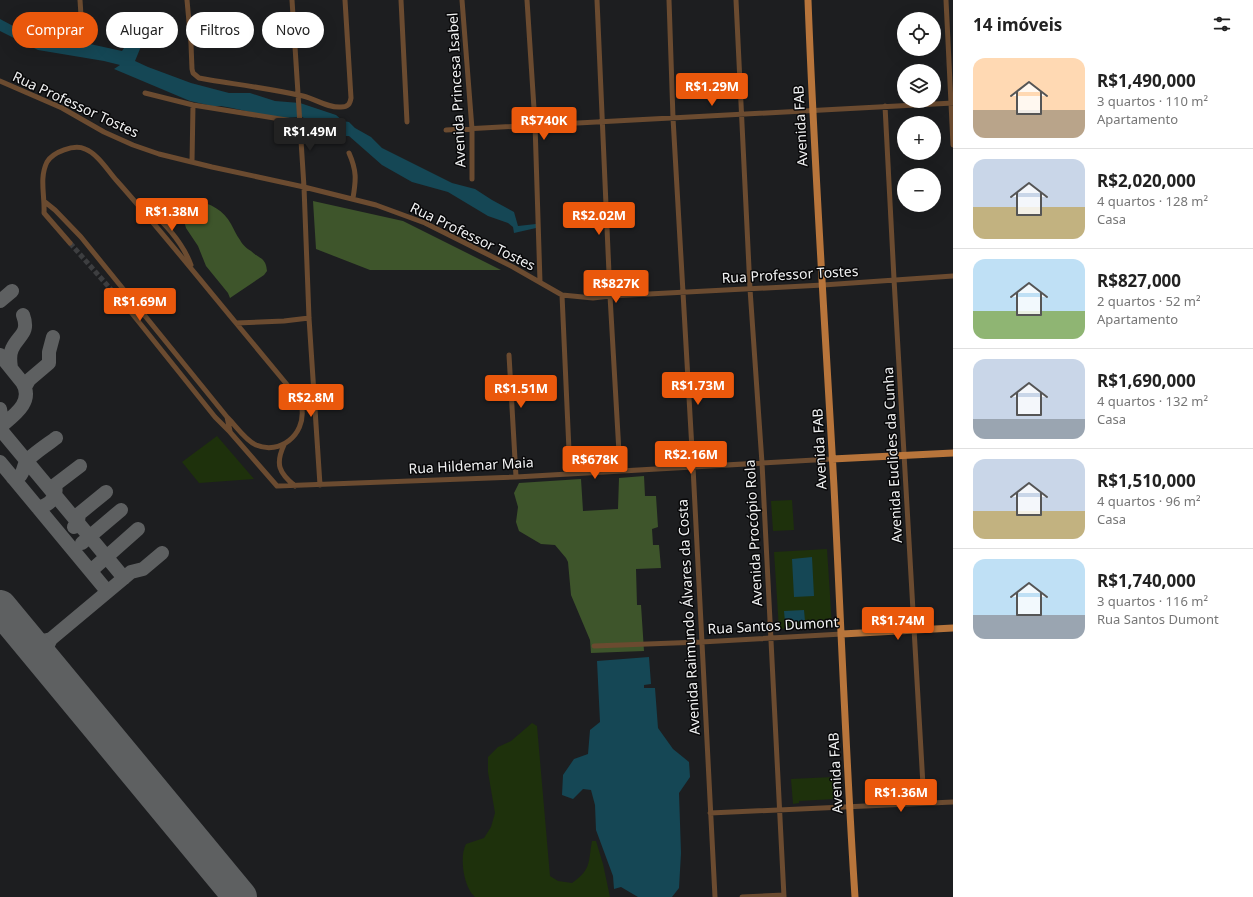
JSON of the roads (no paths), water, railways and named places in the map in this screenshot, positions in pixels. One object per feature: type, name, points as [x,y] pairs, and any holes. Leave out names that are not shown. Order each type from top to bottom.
[{"type":"main road","name":"Avenida FAB","points":[[808,0],[842,634],[849,807],[855,897]]},
{"type":"main road","name":"Rua Hildemar Maia","points":[[832,459],[953,453]]},
{"type":"main road","name":"Rua Santos Dumont","points":[[842,634],[953,628]]},
{"type":"street","points":[[80,0],[81,12]]},
{"type":"street","points":[[187,0],[192,69],[193,73],[199,78],[298,98],[308,98],[330,106],[346,107],[349,105],[351,98],[351,83],[345,0]]},
{"type":"street","points":[[292,0],[304,187],[309,318],[320,485]]},
{"type":"street","points":[[401,0],[407,122]]},
{"type":"street","name":"Avenida Princesa Isabel","points":[[462,0],[472,129],[472,179]]},
{"type":"street","points":[[527,0],[535,124],[540,282]]},
{"type":"street","points":[[598,0],[610,296],[620,470]]},
{"type":"street","name":"Avenida Raimundo Álvares da Costa","points":[[669,0],[673,118],[715,897]]},
{"type":"street","name":"Avenida Procópio Rola","points":[[736,0],[750,288],[762,463],[784,896]]},
{"type":"street","points":[[946,0],[953,145]]},
{"type":"street","name":"Rua Professor Tostes","points":[[0,81],[62,108],[119,140],[159,154],[235,173],[353,198],[398,212],[425,223],[540,282],[562,295],[593,298],[953,276]]},
{"type":"street","points":[[145,93],[193,105],[299,121]]},
{"type":"street","points":[[446,130],[535,124],[952,103]]},
{"type":"street","points":[[192,162],[193,105]]},
{"type":"street","name":"Avenida Euclides da Cunha","points":[[885,106],[924,803]]},
{"type":"street","points":[[70,242],[44,213],[45,202],[42,181],[48,161],[52,156],[64,150],[82,148],[93,154],[140,207],[300,401],[302,418],[301,425],[297,433],[284,445],[278,459],[279,466],[288,480],[296,486]]},
{"type":"street","points":[[349,153],[354,165],[356,176],[353,198]]},
{"type":"street","points":[[45,202],[55,210],[81,237],[227,417],[251,442],[270,448],[284,445]]},
{"type":"street","points":[[562,295],[570,474]]},
{"type":"street","points":[[130,310],[214,417],[230,432]]},
{"type":"street","points":[[236,323],[284,321],[309,318]]},
{"type":"street","points":[[509,355],[516,477]]},
{"type":"street","points":[[227,417],[230,432]]},
{"type":"street","name":"Rua Hildemar Maia","points":[[230,432],[277,486],[516,477],[832,459]]},
{"type":"street","name":"Rua Santos Dumont","points":[[594,646],[842,634]]},
{"type":"street","points":[[710,814],[953,802]]},
{"type":"street","points":[[742,897],[784,896]]},
{"type":"water","points":[[0,19],[12,25],[12,37],[0,31]]},
{"type":"water","points":[[98,46],[122,51],[124,48],[140,48],[135,61],[191,83],[229,93],[250,93],[275,101],[300,103],[336,115],[343,121],[349,122],[355,128],[371,137],[382,148],[452,183],[475,189],[514,212],[518,226],[536,224],[536,228],[514,233],[513,227],[508,223],[488,216],[448,192],[412,182],[382,165],[349,136],[340,136],[332,131],[326,132],[314,123],[302,117],[278,118],[190,101],[114,69],[120,65],[34,48],[98,48]]},
{"type":"water","points":[[812,557],[814,596],[794,597],[792,559]]},
{"type":"water","points":[[804,610],[805,621],[785,622],[784,611]]},
{"type":"water","points":[[649,657],[651,684],[644,685],[644,688],[655,688],[658,728],[673,749],[689,762],[690,777],[679,793],[681,853],[679,888],[672,897],[638,897],[621,887],[614,889],[613,876],[596,830],[595,805],[591,790],[583,789],[573,799],[562,795],[563,775],[574,759],[588,754],[590,730],[600,722],[597,661]]},
{"type":"tunnel","points":[[70,243],[130,311]]}]
